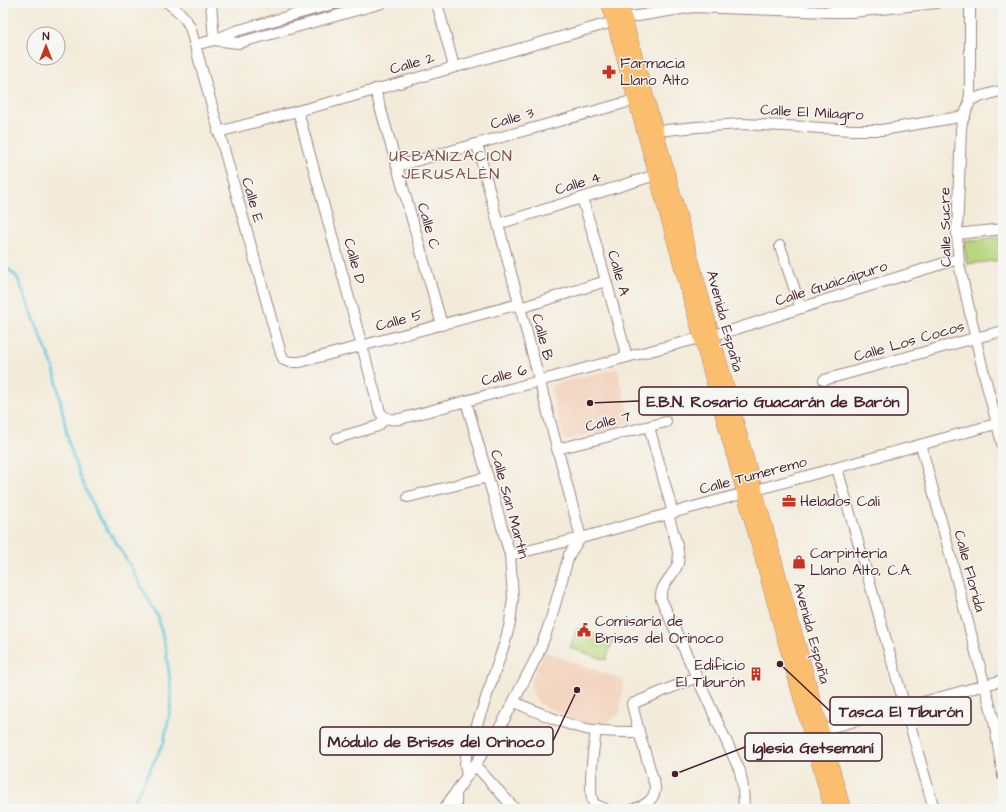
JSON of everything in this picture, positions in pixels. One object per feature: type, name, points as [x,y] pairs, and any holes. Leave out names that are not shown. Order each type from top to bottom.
[{"type":"main road","name":"Avenida España","points":[[608,3],[619,20],[656,131],[662,174]]},
{"type":"main road","name":"Avenida España","points":[[621,3],[619,20],[635,100],[662,174],[749,492],[831,809]]},
{"type":"main road","name":"Avenida España","points":[[749,492],[822,730],[844,809]]},
{"type":"street","name":"Calle E","points":[[168,3],[187,21],[195,45],[281,354],[286,361]]},
{"type":"street","points":[[211,3],[214,40]]},
{"type":"street","points":[[195,45],[214,40],[236,31],[333,3]]},
{"type":"street","points":[[214,40],[238,43],[382,3]]},
{"type":"street","points":[[437,3],[454,67]]},
{"type":"street","name":"Calle 2","points":[[218,132],[298,111],[619,20],[680,8],[699,5],[853,12],[911,4],[936,3]]},
{"type":"street","name":"Calle Sucre","points":[[970,3],[970,87],[969,100],[961,129],[957,234],[958,259],[975,338],[1000,423],[1003,448]]},
{"type":"street","name":"Calle C","points":[[375,89],[442,325]]},
{"type":"street","points":[[969,100],[1003,90]]},
{"type":"street","name":"Calle 3","points":[[397,166],[635,100]]},
{"type":"street","name":"Calle D","points":[[298,111],[380,412],[385,418]]},
{"type":"street","name":"Calle El Milagro","points":[[656,131],[741,124],[877,130],[965,116]]},
{"type":"street","name":"Calle B","points":[[477,144],[581,538]]},
{"type":"street","name":"Calle 4","points":[[498,224],[662,174]]},
{"type":"street","name":"Calle A","points":[[582,198],[627,357]]},
{"type":"street","points":[[957,234],[1003,229]]},
{"type":"street","points":[[780,246],[801,308]]},
{"type":"street","name":"Calle Guaicaipuro","points":[[706,337],[736,329],[958,259]]},
{"type":"street","name":"Calle 5","points":[[286,361],[296,363],[519,306],[606,281]]},
{"type":"street","name":"Calle Los Cocos","points":[[824,380],[975,338],[1003,332]]},
{"type":"street","name":"Calle 6","points":[[385,418],[400,419],[706,337]]},
{"type":"street","name":"Calle San Martín","points":[[466,401],[510,555],[513,598],[510,623],[505,642],[466,757],[466,776]]},
{"type":"street","points":[[337,438],[378,426],[385,418]]},
{"type":"street","name":"Calle 7","points":[[557,449],[666,422]]},
{"type":"street","name":"Calle Tumeremo","points":[[510,555],[581,538],[1000,423]]},
{"type":"street","points":[[649,426],[670,513],[679,562],[663,588],[661,596],[740,771],[743,787],[744,809]]},
{"type":"street","name":"Calle Florida","points":[[921,445],[985,685],[995,726],[1003,776]]},
{"type":"street","points":[[837,468],[934,809]]},
{"type":"street","points":[[408,497],[488,477]]},
{"type":"street","points":[[444,809],[475,765],[514,702],[538,654],[570,555],[581,538]]},
{"type":"street","points":[[634,809],[650,801],[654,795],[655,786],[632,704],[697,677]]},
{"type":"street","points":[[822,730],[1003,680]]},
{"type":"street","points":[[514,702],[586,729],[639,732]]},
{"type":"street","points":[[596,730],[591,797],[594,804],[605,809]]},
{"type":"street","points":[[475,765],[515,809]]},
{"type":"street","points":[[456,792],[456,809]]},
{"type":"shaded area","points":[[617,368],[632,424],[564,441],[551,386]]},
{"type":"shaded area","points":[[545,652],[624,680],[620,712],[616,717],[602,725],[585,724],[538,703],[531,688],[531,681]]},
{"type":"green space","points":[[352,3],[366,3],[248,35],[246,34],[247,32]]},
{"type":"green space","points":[[999,237],[1002,260],[967,264],[964,241]]},
{"type":"green space","points":[[577,628],[613,640],[606,660],[570,648]]},
{"type":"waterway","points":[[3,264],[17,277],[54,369],[69,444],[81,479],[97,514],[132,569],[158,617],[166,651],[171,688],[170,711],[164,742],[130,809]]},
{"type":"place","name":"Farmacia Llano Alto","points":[[609,72]]},
{"type":"place","name":"E.B.N. Rosario Guacarán de Barón","points":[[590,403]]},
{"type":"place","name":"Helados Cali","points":[[789,501]]},
{"type":"place","name":"Carpintería Llano Alto, C.A.","points":[[799,562]]},
{"type":"place","name":"Comisaría de Brisas del Orinoco","points":[[584,630]]},
{"type":"place","name":"Tasca El Tiburón","points":[[780,664]]},
{"type":"place","name":"Edificio El Tiburón","points":[[756,674]]},
{"type":"place","name":"Módulo de Brisas del Orinoco","points":[[577,690]]},
{"type":"place","name":"Iglesia Getsemaní","points":[[675,774]]},
{"type":"district","name":"URBANIZACIÓN JERUSALÉN","points":[[451,164]]}]
